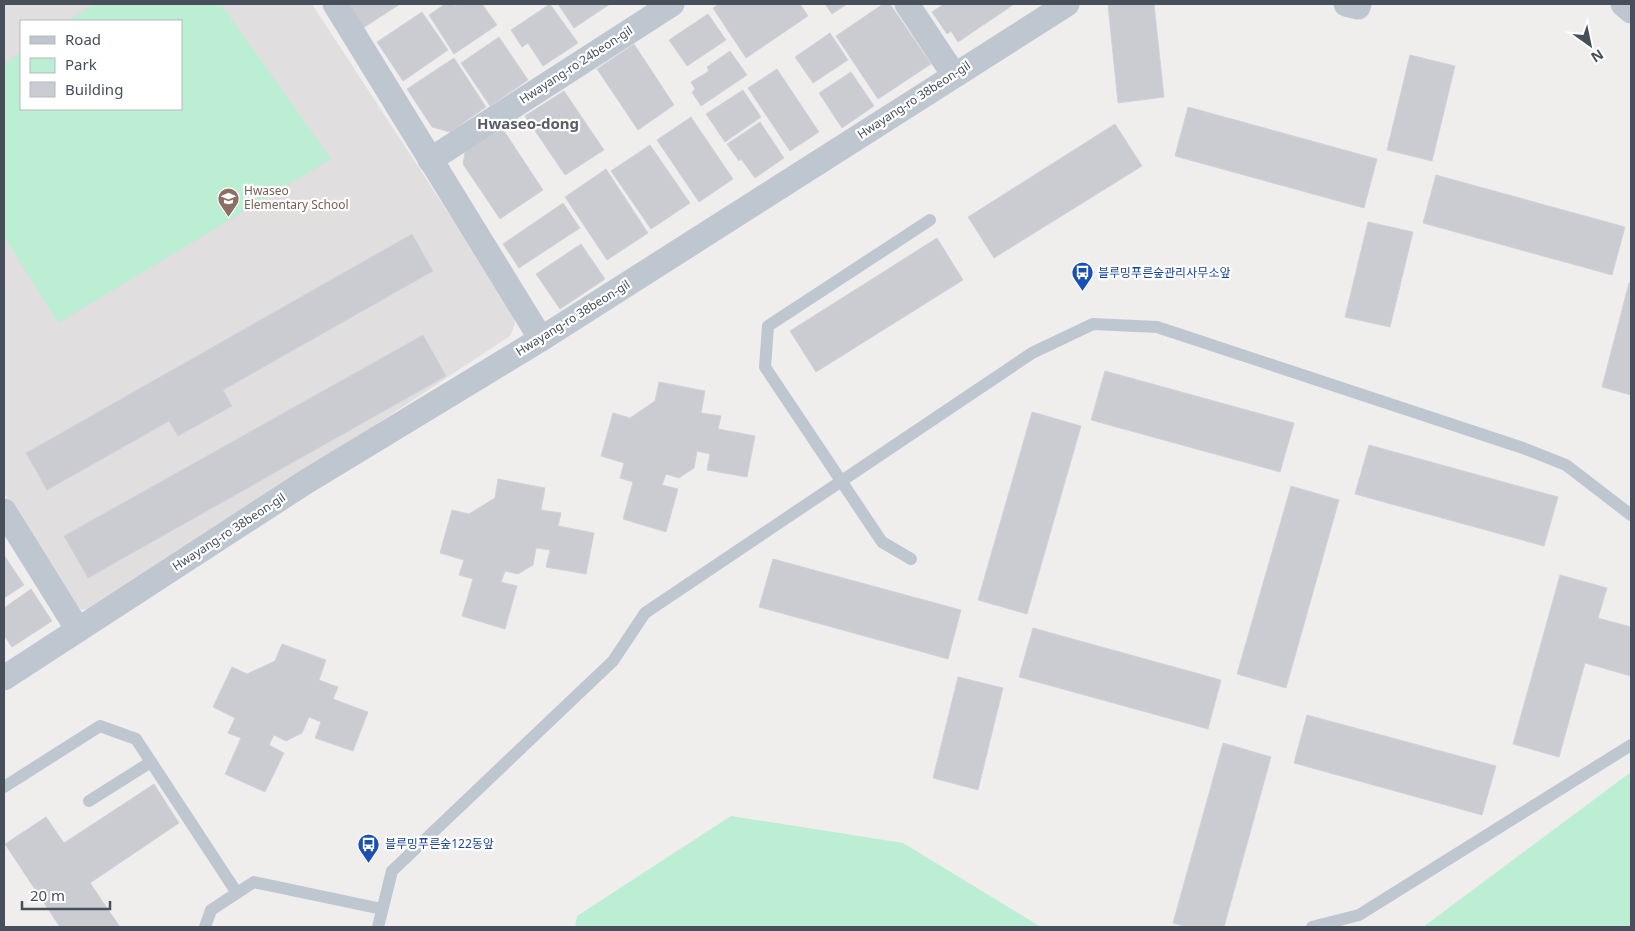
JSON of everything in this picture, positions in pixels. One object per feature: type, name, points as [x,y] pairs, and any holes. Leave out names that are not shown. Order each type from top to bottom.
[{"type":"street","points":[[335,4],[541,339]]},
{"type":"street","name":"Hwayang-ro 24beon-gil","points":[[430,160],[672,4]]},
{"type":"street","points":[[908,4],[954,75]]},
{"type":"street","name":"Hwayang-ro 38beon-gil","points":[[4,678],[304,483],[541,339],[1067,4]]},
{"type":"street","points":[[1346,4],[1358,7],[1359,4]]},
{"type":"street","points":[[1623,4],[1631,12]]},
{"type":"street","points":[[4,511],[78,630]]},
{"type":"lane","points":[[911,559],[882,542],[765,367],[768,326],[930,220]]},
{"type":"lane","points":[[378,927],[392,871],[613,661],[645,613],[1032,353],[1093,324],[1156,328],[1523,448],[1566,465],[1631,515]]},
{"type":"lane","points":[[4,787],[100,726],[136,739],[237,893]]},
{"type":"lane","points":[[1312,927],[1359,915],[1631,745]]},
{"type":"lane","points":[[89,801],[151,762]]},
{"type":"lane","points":[[206,927],[211,910],[254,882],[382,909]]},
{"type":"shaded area","name":"Hwaseo Elementary School","points":[[4,4],[312,4],[513,312],[515,324],[510,336],[96,609],[75,610],[4,493]]},
{"type":"green space","points":[[94,4],[221,4],[331,159],[58,323],[4,236],[4,64],[20,53],[20,110],[182,110],[182,20],[70,20]]},
{"type":"green space","points":[[1631,772],[1631,927],[1423,927]]},
{"type":"green space","points":[[731,816],[903,843],[1041,927],[575,927],[577,916]]},
{"type":"building","points":[[349,4],[400,4],[363,28]]},
{"type":"building","points":[[445,4],[453,4],[455,6],[459,4],[482,4],[497,25],[454,54],[429,15]]},
{"type":"building","points":[[550,4],[578,43],[543,66],[528,43],[522,47],[511,30]]},
{"type":"building","points":[[558,4],[610,4],[574,28]]},
{"type":"building","points":[[719,4],[800,4],[808,16],[746,58],[713,8]]},
{"type":"building","points":[[825,4],[847,4],[832,14]]},
{"type":"building","points":[[883,4],[890,4],[931,64],[878,99],[836,36]]},
{"type":"building","points":[[944,4],[1013,5],[958,42],[951,31],[947,34],[932,12]]},
{"type":"building","points":[[1154,4],[1164,97],[1118,103],[1108,5]]},
{"type":"building","points":[[422,12],[448,50],[403,81],[377,42]]},
{"type":"building","points":[[708,14],[726,40],[687,66],[669,40]]},
{"type":"building","points":[[830,33],[848,60],[813,83],[795,57]]},
{"type":"building","points":[[499,37],[528,80],[490,106],[461,63]]},
{"type":"building","points":[[634,44],[674,105],[638,130],[597,69]]},
{"type":"building","points":[[730,51],[747,75],[701,106],[692,92],[695,89],[691,82],[709,71],[707,67]]},
{"type":"building","points":[[1410,55],[1455,66],[1432,161],[1387,150]]},
{"type":"building","points":[[454,58],[486,107],[450,132],[432,127],[407,89]]},
{"type":"building","points":[[777,69],[819,132],[790,151],[748,88]]},
{"type":"building","points":[[851,72],[874,106],[842,128],[819,93]]},
{"type":"building","points":[[743,90],[761,117],[725,142],[706,114]]},
{"type":"building","points":[[564,91],[604,150],[565,175],[525,116]]},
{"type":"building","points":[[1188,107],[1377,159],[1364,208],[1175,156]]},
{"type":"building","points":[[691,117],[733,179],[699,202],[657,140]]},
{"type":"building","points":[[760,122],[784,158],[755,178],[741,159],[739,161],[727,144]]},
{"type":"building","points":[[1115,124],[1142,166],[994,258],[968,217]]},
{"type":"building","points":[[502,128],[543,190],[500,219],[463,164],[465,152]]},
{"type":"building","points":[[650,145],[690,203],[651,229],[611,171]]},
{"type":"building","points":[[606,169],[648,233],[607,260],[565,197]]},
{"type":"building","points":[[1436,175],[1625,227],[1612,275],[1423,223]]},
{"type":"building","points":[[563,203],[580,228],[519,268],[503,244]]},
{"type":"building","points":[[1368,222],[1413,232],[1390,327],[1345,317]]},
{"type":"building","points":[[412,234],[433,271],[223,390],[232,406],[178,436],[169,421],[47,490],[26,453]]},
{"type":"building","points":[[937,238],[963,280],[816,372],[790,331]]},
{"type":"building","points":[[581,244],[605,279],[560,309],[536,274]]},
{"type":"building","points":[[1629,283],[1631,283],[1631,395],[1602,387]]},
{"type":"building","points":[[423,335],[446,376],[88,578],[64,536]]},
{"type":"building","points":[[1105,371],[1294,423],[1280,472],[1091,420]]},
{"type":"building","points":[[659,382],[705,391],[701,413],[721,416],[718,429],[755,436],[747,477],[707,470],[710,454],[697,451],[694,468],[679,478],[666,474],[662,485],[678,489],[666,532],[623,519],[633,482],[620,478],[624,463],[601,456],[613,413],[630,418],[655,401]]},
{"type":"building","points":[[1032,412],[1081,426],[1027,614],[978,600]]},
{"type":"building","points":[[1369,445],[1558,497],[1544,546],[1355,494]]},
{"type":"building","points":[[498,479],[545,488],[541,510],[561,513],[558,526],[594,533],[586,574],[546,567],[550,550],[536,548],[533,565],[518,574],[505,571],[501,582],[517,586],[505,629],[462,616],[473,579],[459,575],[464,560],[440,553],[452,510],[469,514],[495,498]]},
{"type":"building","points":[[1291,486],[1339,500],[1286,688],[1237,674]]},
{"type":"building","points":[[4,555],[24,585],[4,598]]},
{"type":"building","points":[[773,559],[961,610],[948,659],[759,607]]},
{"type":"building","points":[[1560,575],[1607,588],[1598,618],[1631,627],[1631,676],[1585,663],[1559,757],[1513,744]]},
{"type":"building","points":[[31,589],[52,621],[12,647],[4,635],[4,608]]},
{"type":"building","points":[[1033,628],[1221,680],[1208,729],[1019,677]]},
{"type":"building","points":[[282,644],[326,660],[319,680],[338,687],[333,699],[368,712],[353,751],[315,738],[321,722],[309,717],[302,733],[286,741],[274,735],[269,745],[284,753],[265,792],[225,774],[241,738],[228,733],[235,718],[213,707],[232,667],[247,674],[275,661]]},
{"type":"building","points":[[958,677],[1003,688],[978,790],[933,778]]},
{"type":"building","points":[[1307,715],[1496,766],[1482,815],[1294,763]]},
{"type":"building","points":[[1223,743],[1271,757],[1224,927],[1187,927],[1173,923]]},
{"type":"building","points":[[154,784],[179,823],[90,883],[120,927],[60,927],[5,844],[46,817],[64,843]]},
{"type":"place","name":"Hwaseo Elementary School","points":[[228,217]]},
{"type":"place","name":"블루밍푸른숲관리사무소앞","points":[[1082,292]]},
{"type":"place","name":"블루밍푸른숲122동앞","points":[[369,863]]},
{"type":"district","name":"Hwaseo-dong","points":[[528,124]]}]
